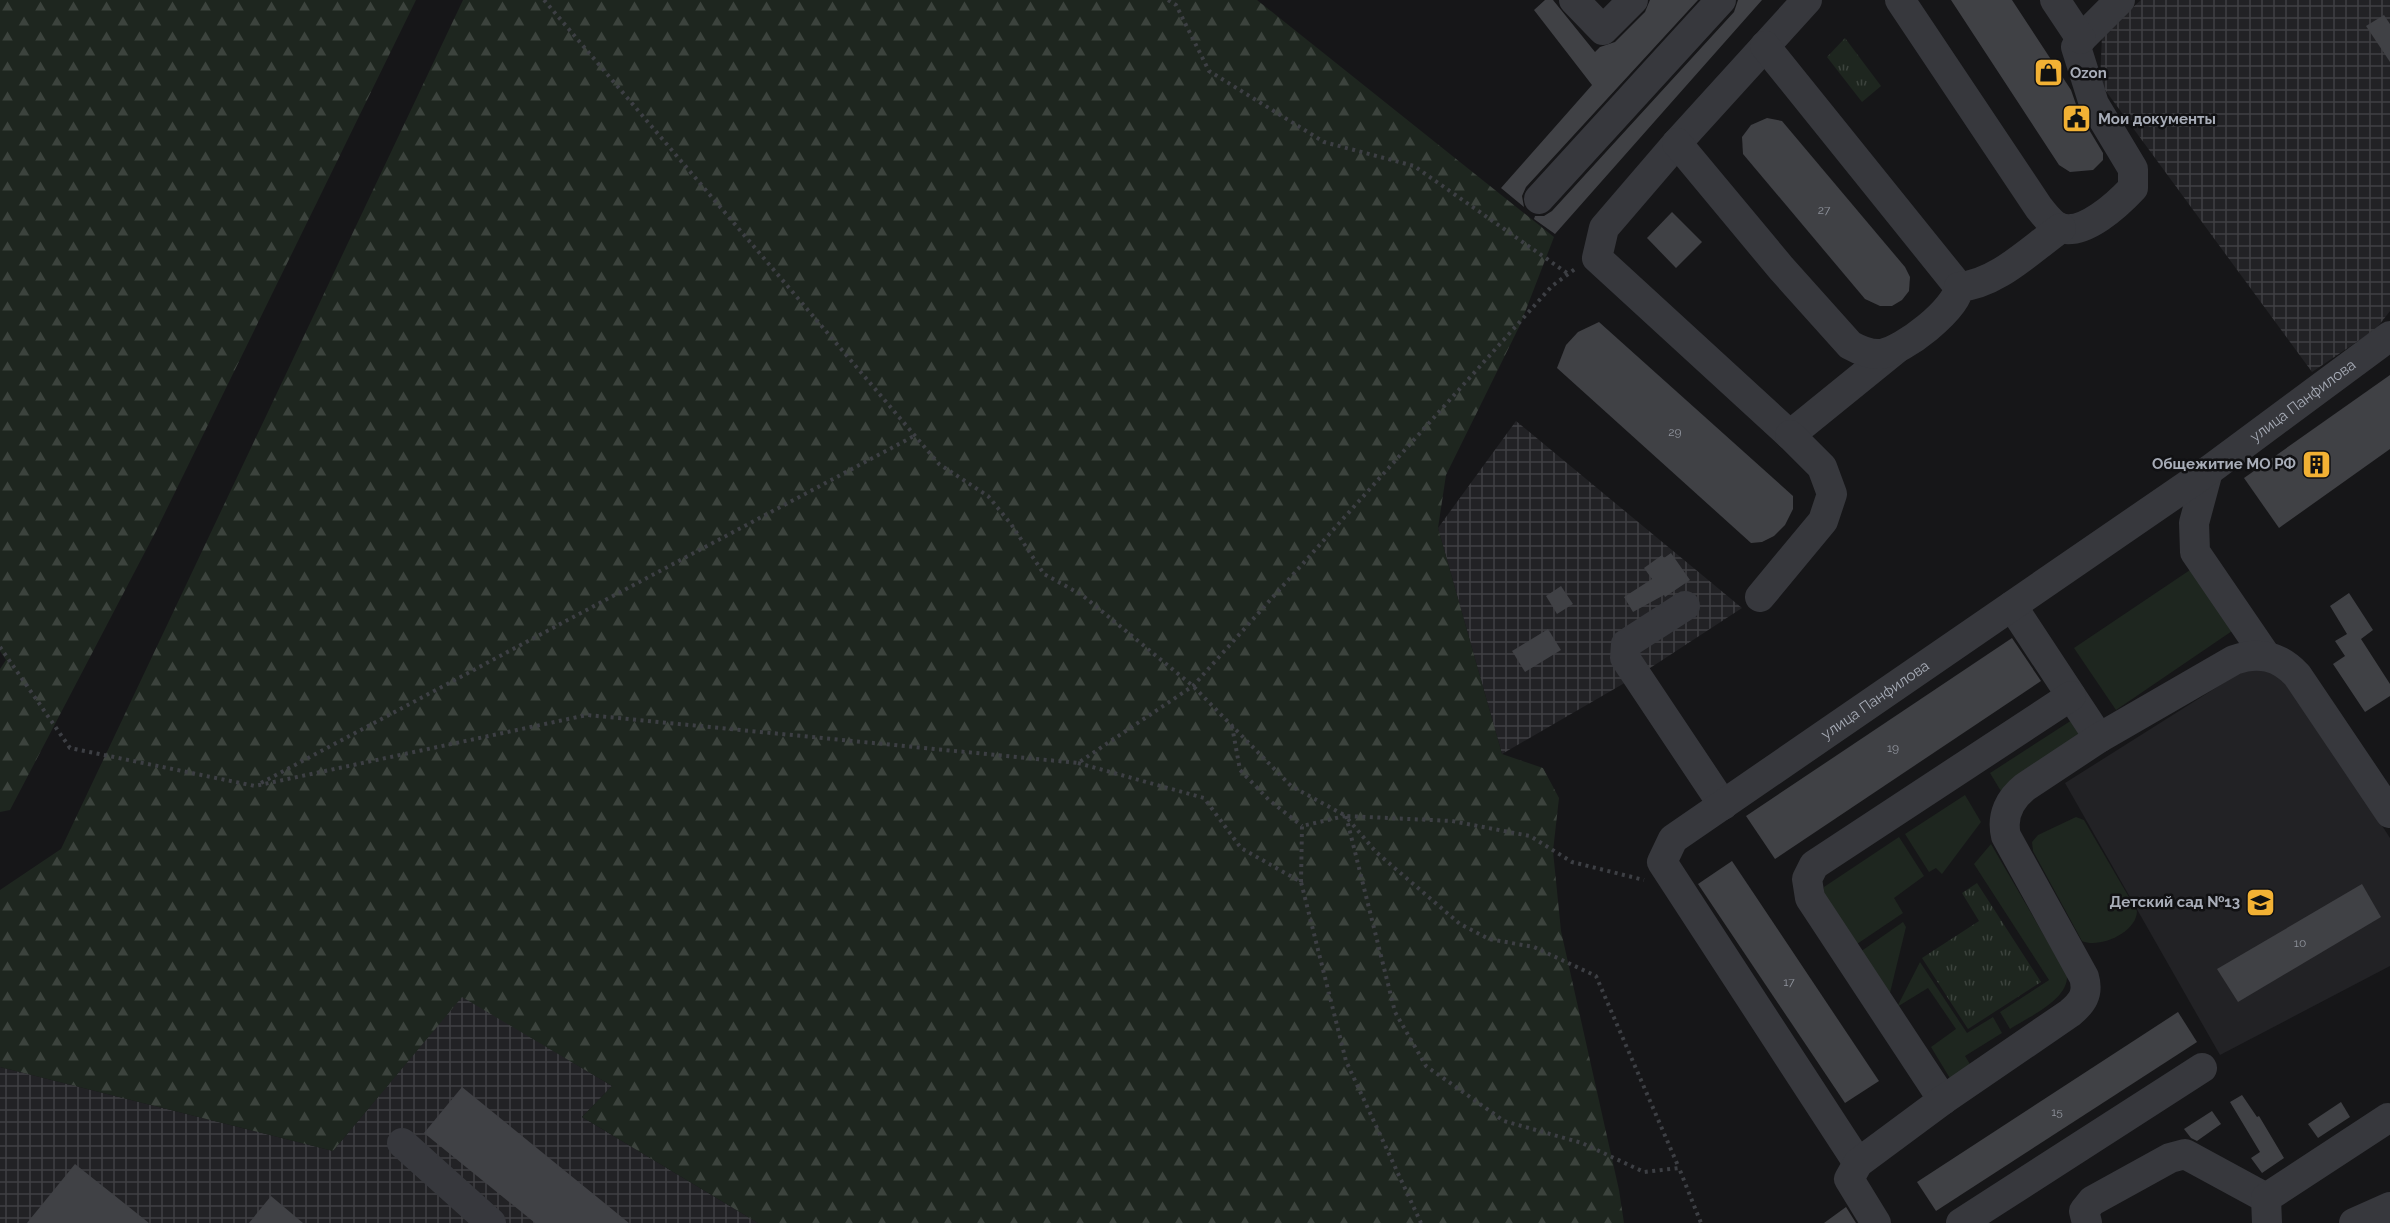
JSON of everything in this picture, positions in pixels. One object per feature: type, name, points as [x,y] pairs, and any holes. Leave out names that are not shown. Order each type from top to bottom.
[{"type":"street","points":[[1574,0],[1603,30],[1633,0]]},
{"type":"street","points":[[1539,199],[1721,0]]},
{"type":"street","points":[[1760,597],[1823,521],[1832,494],[1822,467],[1597,258],[1604,228],[1677,143],[1807,0]]},
{"type":"street","points":[[1900,0],[2039,208],[2051,222],[2061,228],[2074,229],[2086,224],[2122,200],[2133,188],[2133,169],[2094,104],[2076,47],[2081,39],[2120,0]]},
{"type":"street","points":[[2055,0],[2081,39]]},
{"type":"street","points":[[1765,46],[1959,287],[1958,295],[1949,309],[1790,435]]},
{"type":"street","points":[[1677,143],[1781,268],[1850,345],[1862,351],[1880,354],[1896,349]]},
{"type":"street","points":[[1959,287],[1974,286],[1989,280],[2061,228]]},
{"type":"street","name":"улица Панфилова","points":[[1858,1163],[1662,862],[1673,839],[2208,471],[2390,336]]},
{"type":"street","points":[[2208,471],[2194,523],[2195,552],[2266,656]]},
{"type":"street","points":[[1685,606],[1626,644],[1625,658],[1723,805]]},
{"type":"street","points":[[2012,606],[2099,738]]},
{"type":"street","points":[[1876,1223],[1849,1179],[1858,1163],[1943,1100],[2070,1013],[2083,1000],[2086,985],[2084,977],[2009,844],[2004,820],[2015,795],[2099,738],[2234,660],[2247,655],[2266,656],[2280,660],[2297,675],[2390,813]]},
{"type":"street","points":[[1943,1100],[1810,898],[1807,879],[1814,865],[2071,696]]},
{"type":"street","points":[[1961,1223],[2202,1068]]},
{"type":"street","points":[[2087,1223],[2084,1211],[2092,1201],[2170,1158],[2185,1154],[2266,1210],[2388,1118]]},
{"type":"street","points":[[402,1143],[490,1223]]},
{"type":"street","points":[[2354,1223],[2390,1208]]},
{"type":"path","points":[[544,0],[939,464],[988,496],[1011,524],[1044,574],[1082,595],[1193,686],[1291,786],[1346,816],[1376,852],[1460,924],[1489,939],[1534,947],[1596,976],[1701,1223]]},
{"type":"path","points":[[1168,0],[1176,5],[1209,71],[1324,142],[1414,166],[1567,273]]},
{"type":"path","points":[[1078,763],[1193,686],[1567,273],[1597,258]]},
{"type":"path","points":[[255,786],[914,436]]},
{"type":"path","points":[[0,647],[70,748],[255,786],[587,715],[1078,763],[1204,798],[1241,848],[1301,882]]},
{"type":"path","points":[[1232,725],[1240,770],[1269,800],[1302,826]]},
{"type":"path","points":[[1346,816],[1395,1012],[1426,1066],[1504,1121],[1582,1143],[1644,1172],[1679,1168]]},
{"type":"path","points":[[1302,826],[1346,816],[1452,821],[1530,836],[1572,862],[1680,889]]},
{"type":"path","points":[[1302,826],[1301,882],[1346,1061],[1421,1223]]},
{"type":"shaded area","points":[[2141,0],[2390,0],[2390,311],[2376,329],[2312,372],[2100,83],[2102,35]]},
{"type":"shaded area","points":[[1516,421],[1742,608],[1647,670],[1502,754],[1438,528]]},
{"type":"shaded area","name":"Детский сад №13","points":[[2255,666],[2287,679],[2390,838],[2390,966],[2220,1055],[2065,783],[2244,670]]},
{"type":"shaded area","points":[[462,996],[612,1086],[582,1117],[758,1223],[0,1223],[0,1067],[333,1151]]},
{"type":"green space","points":[[0,0],[416,0],[156,531],[10,810],[0,812],[0,669],[6,660],[0,651]]},
{"type":"green space","points":[[463,0],[1257,0],[1554,237],[1520,325],[1446,475],[1438,528],[1502,754],[1543,768],[1559,798],[1553,851],[1561,931],[1619,1190],[1624,1223],[758,1223],[582,1117],[612,1086],[462,997],[333,1151],[0,1067],[0,890],[61,849]]},
{"type":"green space","points":[[1845,38],[1881,86],[1862,102],[1827,57]]},
{"type":"green space","points":[[2193,568],[2235,629],[2116,710],[2074,648]]},
{"type":"green space","points":[[2072,720],[2085,734],[2002,793],[1990,773]]},
{"type":"green space","points":[[1965,795],[1981,822],[1942,874],[1936,868],[1929,872],[1905,834]]},
{"type":"green space","points":[[2076,817],[2084,820],[2137,911],[2131,926],[2124,932],[2098,943],[2082,941],[2033,851],[2032,842],[2038,835]]},
{"type":"green space","points":[[1899,837],[1924,876],[1894,898],[1903,913],[1854,946],[1823,897],[1824,887]]},
{"type":"green space","points":[[1991,844],[2067,975],[2066,984],[2055,1000],[2010,1029],[2000,1012],[2049,980],[1974,864]]},
{"type":"green space","points":[[1977,883],[2041,982],[1968,1029],[1922,958],[1979,921],[1962,893]]},
{"type":"green space","points":[[1903,922],[1906,927],[1889,997],[1860,952]]},
{"type":"green space","points":[[1920,962],[1967,1033],[1993,1017],[2002,1033],[1965,1056],[1973,1069],[1951,1080],[1931,1047],[1956,1029],[1928,988],[1897,1007]]},
{"type":"building","points":[[1545,0],[1553,0],[1595,52],[1600,47],[1615,42],[1645,12],[1650,0],[1698,0],[1526,187],[1522,196],[1524,207],[1501,188],[1592,85],[1534,10]]},
{"type":"building","points":[[1738,0],[1762,0],[1555,234],[1534,219],[1535,216],[1544,216],[1552,211],[1734,12]]},
{"type":"building","points":[[1951,0],[2012,0],[2071,90],[2079,113],[2103,153],[2103,160],[2093,170],[2070,172],[2059,165]]},
{"type":"building","points":[[2384,15],[2390,24],[2390,62],[2366,26]]},
{"type":"building","points":[[1767,118],[1782,121],[1905,267],[1910,277],[1909,291],[1902,300],[1892,306],[1880,306],[1865,299],[1743,154],[1742,137],[1751,125]]},
{"type":"building","points":[[1672,212],[1702,242],[1676,268],[1647,238]]},
{"type":"building","points":[[1599,322],[1793,496],[1793,509],[1785,525],[1774,536],[1762,542],[1751,543],[1557,368],[1566,345],[1578,332]]},
{"type":"building","name":"Общежитие МО РФ","points":[[2390,375],[2390,449],[2279,528],[2244,478]]},
{"type":"building","points":[[1671,553],[1690,580],[1665,597],[1664,595],[1633,612],[1624,597],[1652,579],[1644,568],[1662,555],[1664,558]]},
{"type":"building","points":[[1561,586],[1573,604],[1557,614],[1546,596]]},
{"type":"building","points":[[2349,593],[2373,630],[2361,639],[2390,684],[2390,696],[2365,712],[2333,664],[2345,656],[2335,641],[2347,634],[2330,606]]},
{"type":"building","points":[[1548,629],[1561,650],[1525,672],[1512,651]]},
{"type":"building","points":[[2012,638],[2041,681],[1775,859],[1746,816]]},
{"type":"building","points":[[1732,861],[1879,1081],[1845,1103],[1698,884]]},
{"type":"building","points":[[2362,884],[2381,917],[2238,1002],[2217,969]]},
{"type":"building","points":[[2178,1012],[2197,1042],[1936,1211],[1917,1182]]},
{"type":"building","points":[[462,1087],[629,1223],[535,1223],[424,1133]]},
{"type":"building","points":[[2242,1095],[2257,1117],[2259,1116],[2284,1158],[2262,1173],[2251,1158],[2260,1152],[2230,1102]]},
{"type":"building","points":[[2341,1102],[2350,1117],[2318,1138],[2308,1124]]},
{"type":"building","points":[[2212,1111],[2221,1124],[2197,1141],[2191,1138],[2184,1129]]},
{"type":"building","points":[[75,1164],[149,1223],[27,1223]]},
{"type":"building","points":[[271,1196],[303,1223],[249,1223]]},
{"type":"building","points":[[1846,1207],[1856,1223],[1824,1223]]},
{"type":"place","name":"Ozon","points":[[2049,73]]},
{"type":"place","name":"Мои документы","points":[[2077,119]]},
{"type":"place","name":"Общежитие МО РФ","points":[[2317,464]]},
{"type":"place","name":"Детский сад №13","points":[[2261,902]]}]
